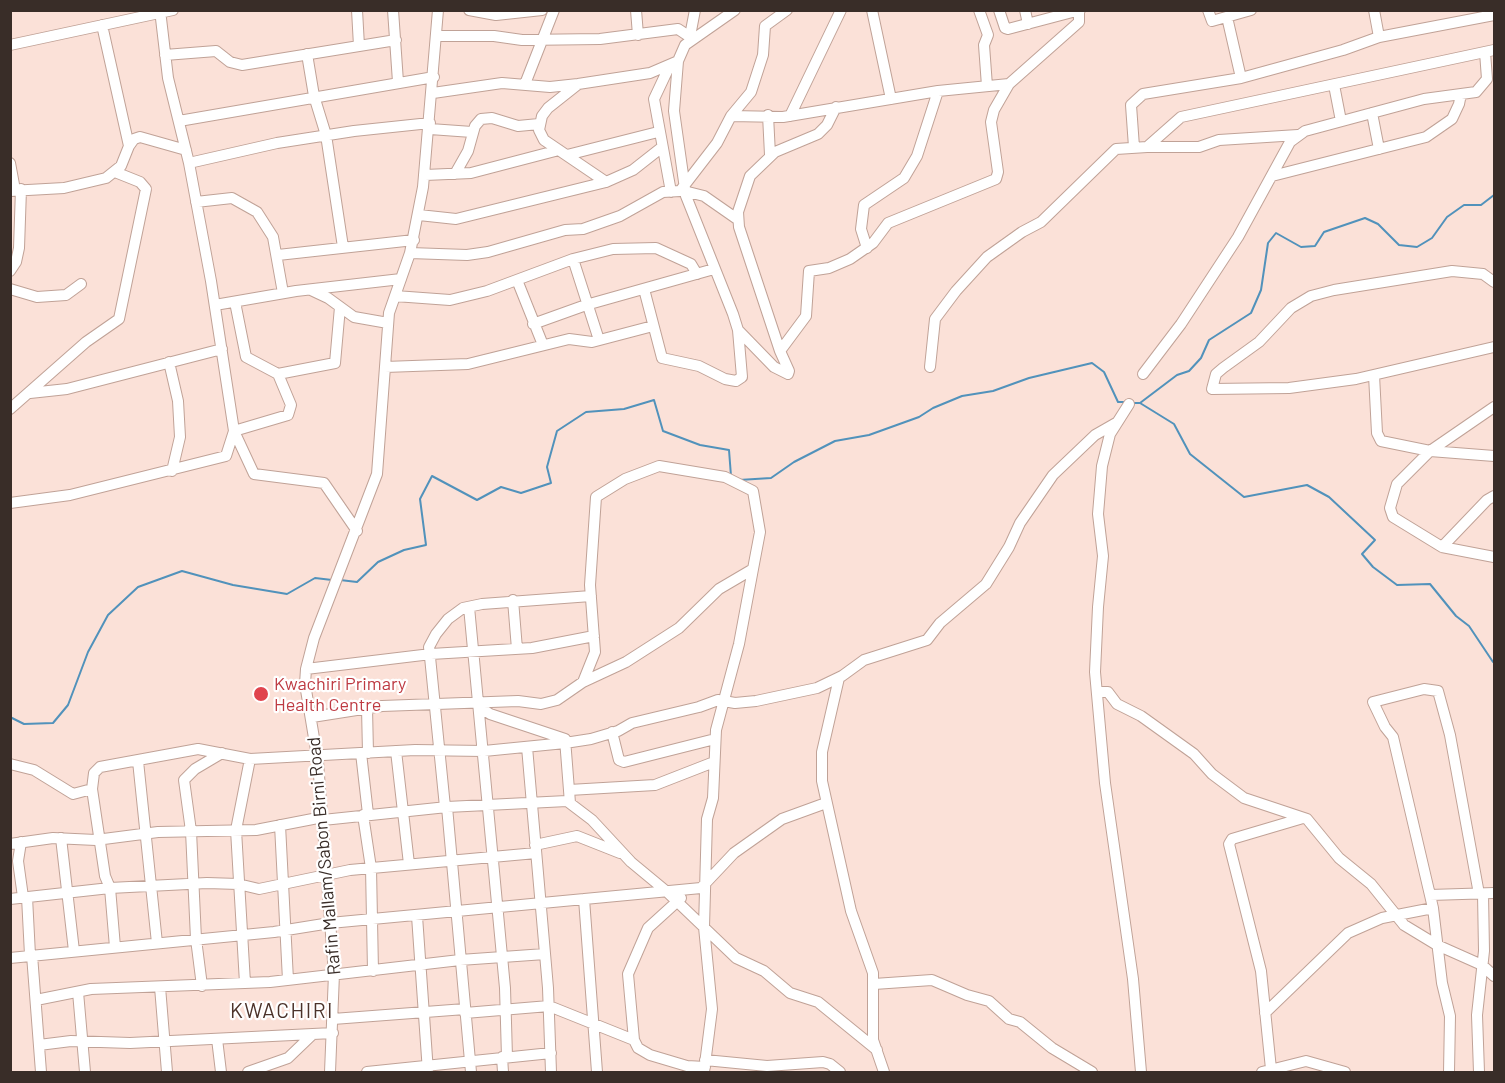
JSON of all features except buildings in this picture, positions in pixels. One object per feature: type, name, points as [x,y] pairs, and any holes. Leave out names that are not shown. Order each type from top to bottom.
[{"type":"street","points":[[10,45],[173,10]]},
{"type":"street","points":[[357,10],[359,46]]},
{"type":"street","points":[[393,10],[398,82]]},
{"type":"street","name":"Rafin Mallam/Sabon Birni Road","points":[[330,1072],[334,975],[318,755],[305,684],[306,669],[314,638],[377,474],[388,323],[414,240],[419,215],[430,126],[438,10]]},
{"type":"street","points":[[469,10],[496,15],[542,10]]},
{"type":"street","points":[[525,84],[535,65],[542,39],[554,10]]},
{"type":"street","points":[[636,10],[638,35]]},
{"type":"street","points":[[692,38],[694,10]]},
{"type":"street","points":[[671,192],[658,132],[654,94],[685,45],[735,10]]},
{"type":"street","points":[[684,189],[717,143],[731,116],[755,84],[763,55],[765,26],[787,10]]},
{"type":"street","points":[[790,116],[841,10]]},
{"type":"street","points":[[872,10],[891,99]]},
{"type":"street","points":[[979,10],[988,35],[984,45],[987,86]]},
{"type":"street","points":[[780,351],[805,319],[809,271],[837,265],[867,248],[888,223],[996,179],[998,172],[991,122],[1009,84],[1078,22],[1080,11],[1006,28],[999,10]]},
{"type":"street","points":[[1025,10],[1028,24]]},
{"type":"street","points":[[1208,10],[1212,21],[1251,10]]},
{"type":"street","points":[[1374,10],[1379,38]]},
{"type":"street","points":[[160,12],[165,55],[189,163],[215,305],[234,431],[254,474],[324,483],[357,531]]},
{"type":"street","points":[[1134,147],[1131,105],[1143,94],[1241,78],[1379,38],[1494,15]]},
{"type":"street","points":[[1227,17],[1241,78]]},
{"type":"street","points":[[102,25],[129,146]]},
{"type":"street","points":[[437,36],[600,39],[678,28],[692,38]]},
{"type":"street","points":[[165,55],[216,51],[230,62],[242,65],[396,40]]},
{"type":"street","points":[[930,367],[935,319],[977,268],[1022,232],[1041,222],[1116,149],[1199,147],[1219,140],[1298,135],[1424,99],[1476,92],[1487,79],[1490,51],[1181,117],[1147,147]]},
{"type":"street","points":[[307,54],[314,96],[326,135],[343,247]]},
{"type":"street","points":[[433,93],[502,83],[550,87],[578,84],[650,73],[674,63]]},
{"type":"street","points":[[644,289],[664,360],[699,366],[715,376],[736,381],[742,377],[738,330],[684,189],[674,111],[674,63]]},
{"type":"street","points":[[179,122],[314,96],[434,77]]},
{"type":"street","points":[[578,84],[548,108],[539,124],[542,136],[606,182]]},
{"type":"street","points":[[731,116],[790,116],[938,91],[1009,84]]},
{"type":"street","points":[[1334,85],[1341,122]]},
{"type":"street","points":[[867,248],[861,229],[864,205],[904,178],[917,156],[938,91]]},
{"type":"street","points":[[1272,176],[1433,134],[1452,119],[1461,94]]},
{"type":"street","points":[[738,330],[774,367],[788,374],[789,371],[780,351],[737,219],[746,183],[770,155],[818,134],[827,125],[836,108]]},
{"type":"street","points":[[1372,113],[1378,149]]},
{"type":"street","points":[[768,115],[770,155]]},
{"type":"street","points":[[455,174],[468,151],[472,132],[477,122],[492,118],[518,126],[539,124]]},
{"type":"street","points":[[189,163],[326,135],[430,126],[472,132]]},
{"type":"street","points":[[425,175],[471,173],[658,132]]},
{"type":"street","points":[[1143,374],[1207,286],[1286,148],[1298,135]]},
{"type":"street","points":[[17,193],[90,184],[115,172],[121,166],[134,139],[140,137],[186,150]]},
{"type":"street","points":[[419,215],[456,219],[606,182],[633,170],[661,148]]},
{"type":"street","points":[[10,164],[17,193],[19,249],[16,262],[10,271]]},
{"type":"street","points":[[10,409],[86,342],[119,319],[146,189],[140,182],[115,172]]},
{"type":"street","points":[[410,253],[467,255],[488,252],[565,230],[583,229],[620,216],[663,192],[684,189],[704,196],[737,219]]},
{"type":"street","points":[[10,211],[17,193]]},
{"type":"street","points":[[196,201],[232,198],[249,206],[268,226],[278,255],[283,293]]},
{"type":"street","points":[[278,255],[414,240]]},
{"type":"street","points":[[395,296],[450,300],[487,291],[573,259],[605,250],[656,248],[692,264],[696,274]]},
{"type":"street","points":[[573,259],[599,340]]},
{"type":"street","points":[[533,324],[586,305],[714,269]]},
{"type":"street","points":[[1494,271],[1483,274],[1452,271],[1426,274],[1311,296],[1291,308],[1259,342],[1216,374],[1212,389],[1302,387],[1374,375],[1494,347]]},
{"type":"street","points":[[1483,274],[1494,282]]},
{"type":"street","points":[[215,305],[283,293],[401,279]]},
{"type":"street","points":[[517,280],[543,345]]},
{"type":"street","points":[[10,289],[28,296],[66,295],[81,284]]},
{"type":"street","points":[[310,290],[363,320],[388,323]]},
{"type":"street","points":[[235,302],[246,357],[278,374],[335,363],[340,307]]},
{"type":"street","points":[[385,368],[468,364],[569,339],[586,342],[599,340],[653,326]]},
{"type":"street","points":[[28,393],[67,389],[222,349]]},
{"type":"street","points":[[170,362],[178,401],[180,437],[172,471]]},
{"type":"street","points":[[234,431],[288,415],[291,405],[278,374]]},
{"type":"street","points":[[1374,375],[1377,433],[1381,441],[1430,451],[1494,456]]},
{"type":"street","points":[[1129,404],[1116,423],[1104,451],[1098,514],[1104,544],[1095,658],[1105,783],[1133,986],[1141,1072]]},
{"type":"street","points":[[1494,407],[1430,451],[1397,484],[1393,492],[1391,513],[1442,547],[1494,557]]},
{"type":"street","points":[[115,947],[110,888],[105,876],[92,789],[94,773],[100,767],[198,749],[250,759],[396,751],[484,751],[565,743],[612,732],[632,723],[699,707],[718,700],[724,702],[756,701],[817,688],[839,678],[864,660],[923,643],[940,623],[980,592],[1000,564],[1035,498],[1053,475],[1095,435],[1116,423]]},
{"type":"street","points":[[10,503],[43,501],[226,456],[234,431]]},
{"type":"street","points":[[583,682],[595,652],[591,596],[596,497],[625,479],[659,466],[724,477],[753,491],[760,532],[715,739],[713,798],[707,819],[704,927],[712,1009],[704,1066]]},
{"type":"street","points":[[1442,547],[1487,500],[1494,496]]},
{"type":"street","points":[[312,717],[367,708],[435,704],[550,703],[583,682],[626,662],[673,633],[719,588],[753,569]]},
{"type":"street","points":[[471,1072],[452,861],[429,647],[448,619],[469,607],[513,600],[591,596]]},
{"type":"street","points":[[513,600],[517,649]]},
{"type":"street","points":[[469,607],[476,652],[487,805],[506,1010],[503,1072]]},
{"type":"street","points":[[306,669],[431,654],[517,649],[594,636]]},
{"type":"street","points":[[839,678],[821,760],[826,803],[851,911],[873,973],[872,1035],[884,1072]]},
{"type":"street","points":[[1449,1072],[1450,1016],[1437,945],[1433,908],[1393,737],[1372,704],[1430,688],[1438,691],[1450,735],[1486,894],[1478,1015],[1479,1072]]},
{"type":"street","points":[[1098,692],[1108,692],[1117,704],[1141,716],[1199,758],[1212,774],[1244,798],[1303,818],[1316,828],[1339,858],[1371,884],[1395,915],[1409,928],[1437,945],[1482,965],[1494,976]]},
{"type":"street","points":[[479,705],[513,723],[562,737],[565,743],[570,803]]},
{"type":"street","points":[[367,708],[364,753],[371,868],[373,971]]},
{"type":"street","points":[[612,732],[619,760],[624,762],[715,739]]},
{"type":"street","points":[[527,747],[549,1006],[551,1072]]},
{"type":"street","points":[[396,751],[401,811],[409,864]]},
{"type":"street","points":[[202,986],[192,884],[191,831],[184,780],[195,769],[222,753]]},
{"type":"street","points":[[245,983],[244,935],[238,884],[236,830],[250,759]]},
{"type":"street","points":[[138,761],[158,943]]},
{"type":"street","points":[[569,790],[656,785],[714,762]]},
{"type":"street","points":[[10,764],[34,770],[73,794],[92,789]]},
{"type":"street","points":[[41,1072],[25,897],[16,843],[61,838],[100,840],[147,834],[236,830],[366,814],[563,801],[570,803],[592,820],[623,854],[666,891],[736,958],[764,971],[790,993],[818,1002],[877,1050]]},
{"type":"street","points":[[10,958],[285,931],[330,923],[701,888],[734,853],[782,819],[826,803]]},
{"type":"street","points":[[1303,818],[1230,841],[1231,858],[1236,866],[1259,960],[1265,1013],[1266,1071],[1306,1061],[1345,1072]]},
{"type":"street","points":[[280,825],[288,980]]},
{"type":"street","points":[[10,899],[110,888],[192,884],[238,884],[259,889],[327,874],[492,857],[535,849],[577,836],[623,854]]},
{"type":"street","points":[[61,838],[74,951]]},
{"type":"street","points":[[693,888],[648,928],[628,974],[634,1040],[638,1048],[650,1055],[687,1066],[767,1066],[823,1062],[830,1064],[840,1072]]},
{"type":"street","points":[[1430,896],[1486,894]]},
{"type":"street","points":[[584,899],[597,1072]]},
{"type":"street","points":[[1265,1013],[1348,933],[1364,924],[1433,908]]},
{"type":"street","points":[[417,916],[427,1069]]},
{"type":"street","points":[[36,1000],[78,992],[288,980],[460,960],[545,954]]},
{"type":"street","points":[[874,984],[936,981],[967,995],[989,1001],[1009,1019],[1020,1022],[1052,1048],[1092,1072]]},
{"type":"street","points":[[160,987],[167,1072]]},
{"type":"street","points":[[78,992],[85,1072]]},
{"type":"street","points":[[333,1019],[549,1006],[634,1040]]},
{"type":"street","points":[[39,1045],[81,1041],[165,1041],[333,1033]]},
{"type":"street","points":[[248,1072],[288,1058],[313,1034]]},
{"type":"street","points":[[217,1039],[221,1072]]},
{"type":"street","points":[[367,1072],[427,1069],[470,1060],[551,1053]]},
{"type":"waterway","points":[[1140,403],[1177,375],[1189,371],[1201,358],[1209,340],[1251,313],[1261,290],[1268,243],[1276,233],[1301,247],[1315,246],[1324,232],[1365,218],[1378,224],[1399,245],[1417,247],[1432,238],[1447,217],[1464,205],[1481,205],[1494,195]]},
{"type":"waterway","points":[[739,480],[771,478],[794,462],[835,441],[869,435],[919,417],[933,408],[962,396],[993,391],[1029,378],[1092,363],[1104,372],[1118,402],[1125,402]]},
{"type":"waterway","points":[[340,580],[357,582],[378,562],[404,550],[426,545],[420,499],[432,476],[477,500],[501,487],[521,493],[551,483],[547,467],[557,431],[586,412],[624,409],[654,400],[663,431],[700,445],[729,450],[731,476]]},
{"type":"waterway","points":[[1134,403],[1140,403],[1174,424],[1190,454],[1244,497],[1307,485],[1329,497],[1375,540],[1362,554],[1373,567],[1397,585],[1430,584],[1456,616],[1469,626],[1493,662]]},
{"type":"waterway","points":[[10,717],[24,724],[53,723],[68,705],[88,652],[108,615],[138,587],[182,571],[233,585],[287,594],[315,578],[332,580]]},
{"type":"place","name":"Kwachiri Primary Health Centre","points":[[261,694]]},
{"type":"district","name":"KWACHIRI","points":[[282,1011]]}]
